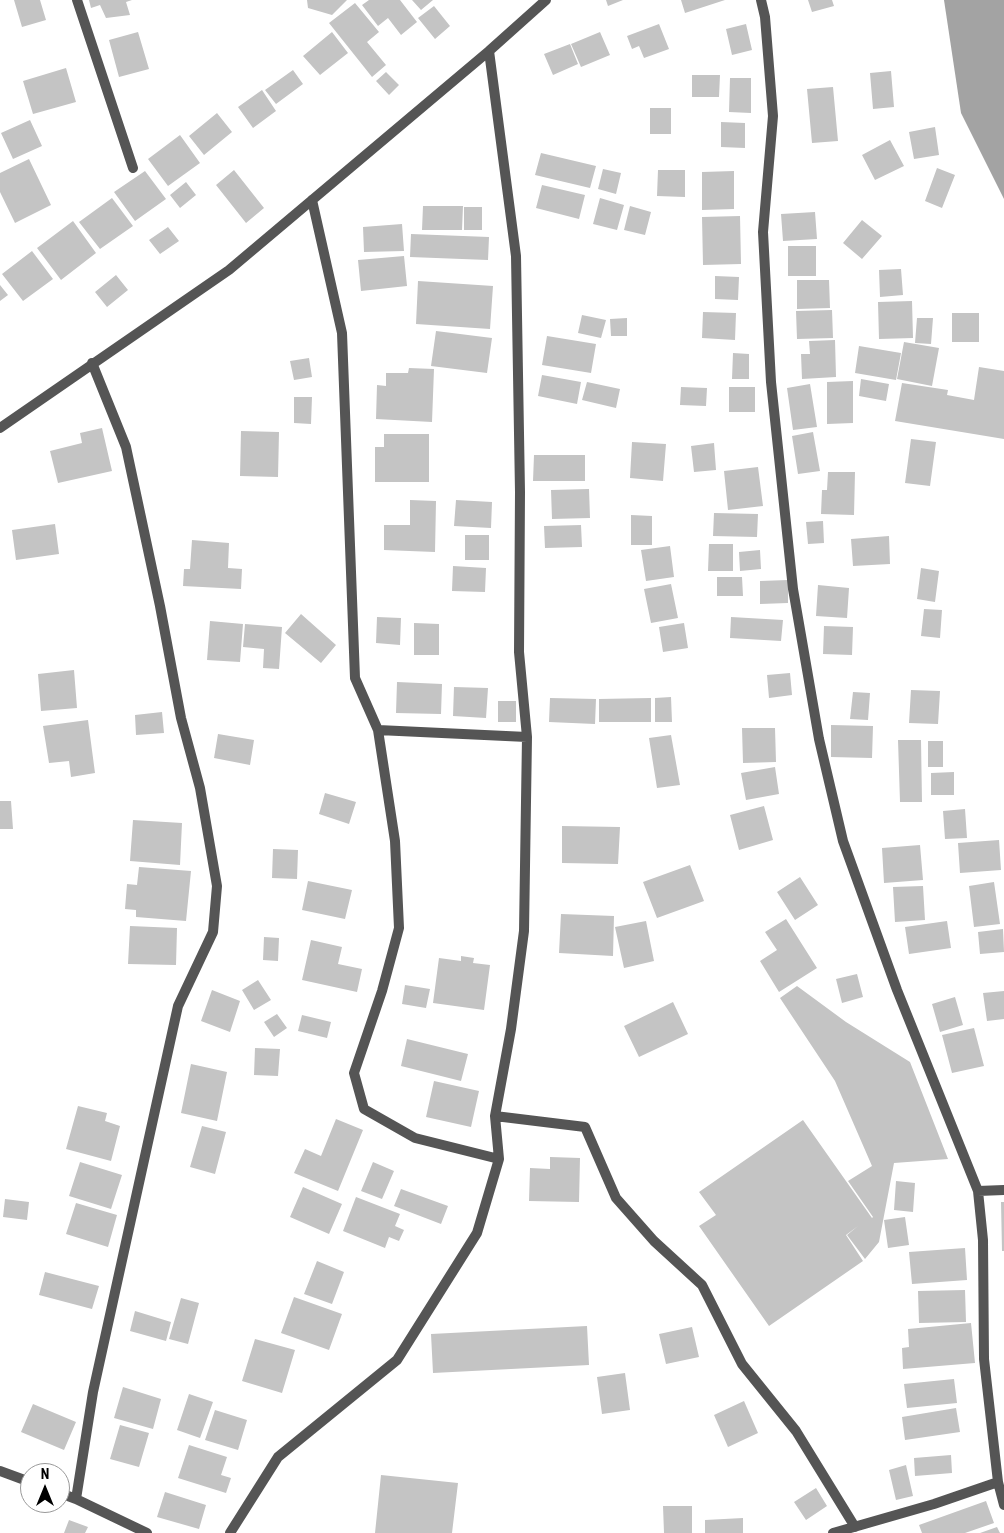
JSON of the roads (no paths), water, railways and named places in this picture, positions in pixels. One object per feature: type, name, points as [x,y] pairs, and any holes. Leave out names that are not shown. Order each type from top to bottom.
[{"type":"street","points":[[77,0],[133,168]]},
{"type":"street","points":[[0,428],[229,270],[489,51],[546,0]]},
{"type":"street","points":[[762,0],[773,116],[763,232],[770,382],[794,589],[818,739],[843,841],[898,990],[978,1191],[983,1240],[984,1359],[998,1482],[1004,1505]]},
{"type":"street","points":[[230,1533],[278,1457],[397,1360],[477,1233],[499,1159],[495,1116],[511,1029],[524,931],[527,737],[519,652],[520,492],[516,256],[489,51]]},
{"type":"street","points":[[312,200],[342,333],[355,678],[378,730],[395,841],[399,928],[382,991],[354,1072],[364,1109],[415,1138],[499,1159]]},
{"type":"street","points":[[76,1499],[94,1392],[178,1006],[213,932],[217,886],[200,788],[181,718],[160,606],[126,447],[92,364]]},
{"type":"street","points":[[378,730],[527,737]]},
{"type":"street","points":[[495,1116],[584,1127],[616,1198],[654,1241],[702,1285],[742,1364],[796,1430],[855,1527]]},
{"type":"street","points":[[978,1191],[1004,1190]]},
{"type":"street","points":[[0,1471],[20,1478]]},
{"type":"street","points":[[833,1533],[934,1504],[998,1482]]},
{"type":"street","points":[[70,1497],[147,1533]]}]
